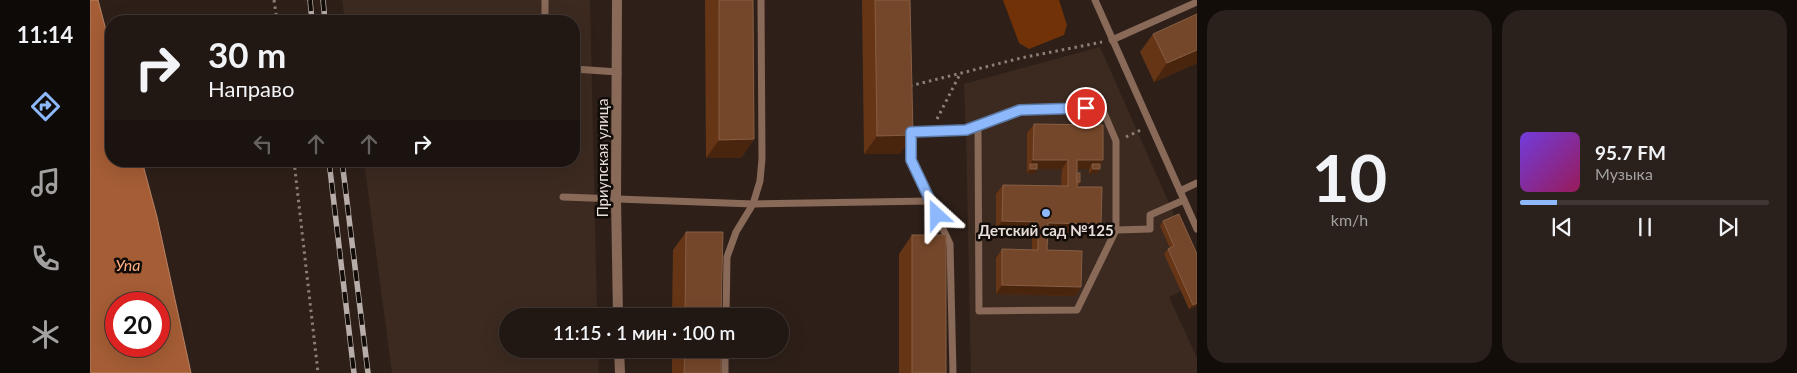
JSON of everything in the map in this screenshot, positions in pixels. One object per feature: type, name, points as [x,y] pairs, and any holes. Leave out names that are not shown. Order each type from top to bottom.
[{"type":"street","name":"Приупская улица","points":[[617,0],[616,199],[618,308]]},
{"type":"street","points":[[619,358],[620,373]]},
{"type":"lane","points":[[544,0],[545,15]]},
{"type":"lane","points":[[726,308],[727,257],[736,232],[753,204],[760,181],[762,159],[761,0]]},
{"type":"lane","points":[[1095,0],[1197,229]]},
{"type":"lane","points":[[1112,40],[1197,2]]},
{"type":"lane","points":[[580,69],[618,72]]},
{"type":"lane","points":[[911,132],[966,130],[1020,110],[1102,108],[1116,141],[1116,230],[1077,310],[979,311],[978,126]]},
{"type":"lane","points":[[911,123],[911,160],[950,244],[953,373]]},
{"type":"lane","points":[[1180,191],[1197,183]]},
{"type":"lane","points":[[563,197],[753,204],[930,200]]},
{"type":"lane","points":[[1116,230],[1150,228],[1150,214],[1184,200]]},
{"type":"lane","points":[[725,358],[725,373]]},
{"type":"path","points":[[274,0],[276,15]]},
{"type":"path","points":[[910,86],[1021,58],[1112,40]]},
{"type":"path","points":[[930,131],[960,73]]},
{"type":"path","points":[[1124,138],[1150,126]]},
{"type":"path","points":[[295,167],[318,373]]},
{"type":"shaded area","points":[[342,0],[590,0],[597,308],[499,308],[499,358],[598,358],[599,373],[392,373],[365,167],[580,167],[580,15],[344,15]]},
{"type":"shaded area","points":[[1003,0],[1059,0],[1067,25],[1064,35],[1029,49],[1019,43]]},
{"type":"shaded area","points":[[1100,47],[1176,219],[1171,251],[1165,254],[1181,291],[1169,297],[1197,358],[1197,373],[971,373],[964,84]]},
{"type":"water","name":"Упа","points":[[90,0],[98,0],[105,26],[105,167],[144,167],[157,217],[191,373],[91,373],[90,371]]},
{"type":"building","points":[[719,0],[753,0],[754,139],[719,140]]},
{"type":"building","points":[[875,0],[910,0],[913,135],[877,136]]},
{"type":"building","points":[[1197,14],[1197,50],[1167,63],[1153,34]]},
{"type":"building","name":"Детский сад №125","points":[[1034,124],[1103,125],[1103,160],[1077,160],[1077,187],[1102,187],[1101,224],[1048,223],[1047,250],[1082,251],[1081,287],[1002,285],[1002,249],[1038,250],[1038,222],[1002,221],[1003,185],[1068,186],[1068,160],[1033,160]]},
{"type":"building","points":[[1030,164],[1037,164],[1037,169],[1030,169]]},
{"type":"building","points":[[1092,164],[1100,164],[1100,169],[1093,169]]},
{"type":"building","points":[[1077,173],[1080,173],[1080,182],[1077,182]]},
{"type":"building","points":[[1179,214],[1197,254],[1197,303],[1193,305],[1168,249],[1174,246],[1163,221]]},
{"type":"building","points":[[686,232],[723,232],[721,308],[685,308]]},
{"type":"building","points":[[912,235],[946,235],[946,373],[912,373]]},
{"type":"building","points":[[685,358],[721,358],[721,373],[684,373]]},
{"type":"railway","points":[[310,0],[311,15]]},
{"type":"railway","points":[[323,0],[324,15]]},
{"type":"railway","points":[[330,167],[354,373]]},
{"type":"railway","points":[[343,167],[368,373]]},
{"type":"place","name":"Детский сад №125","points":[[1046,213]]},
{"type":"route","points":[[937,215],[911,160],[911,132],[966,130],[1020,110],[1086,108]]}]
